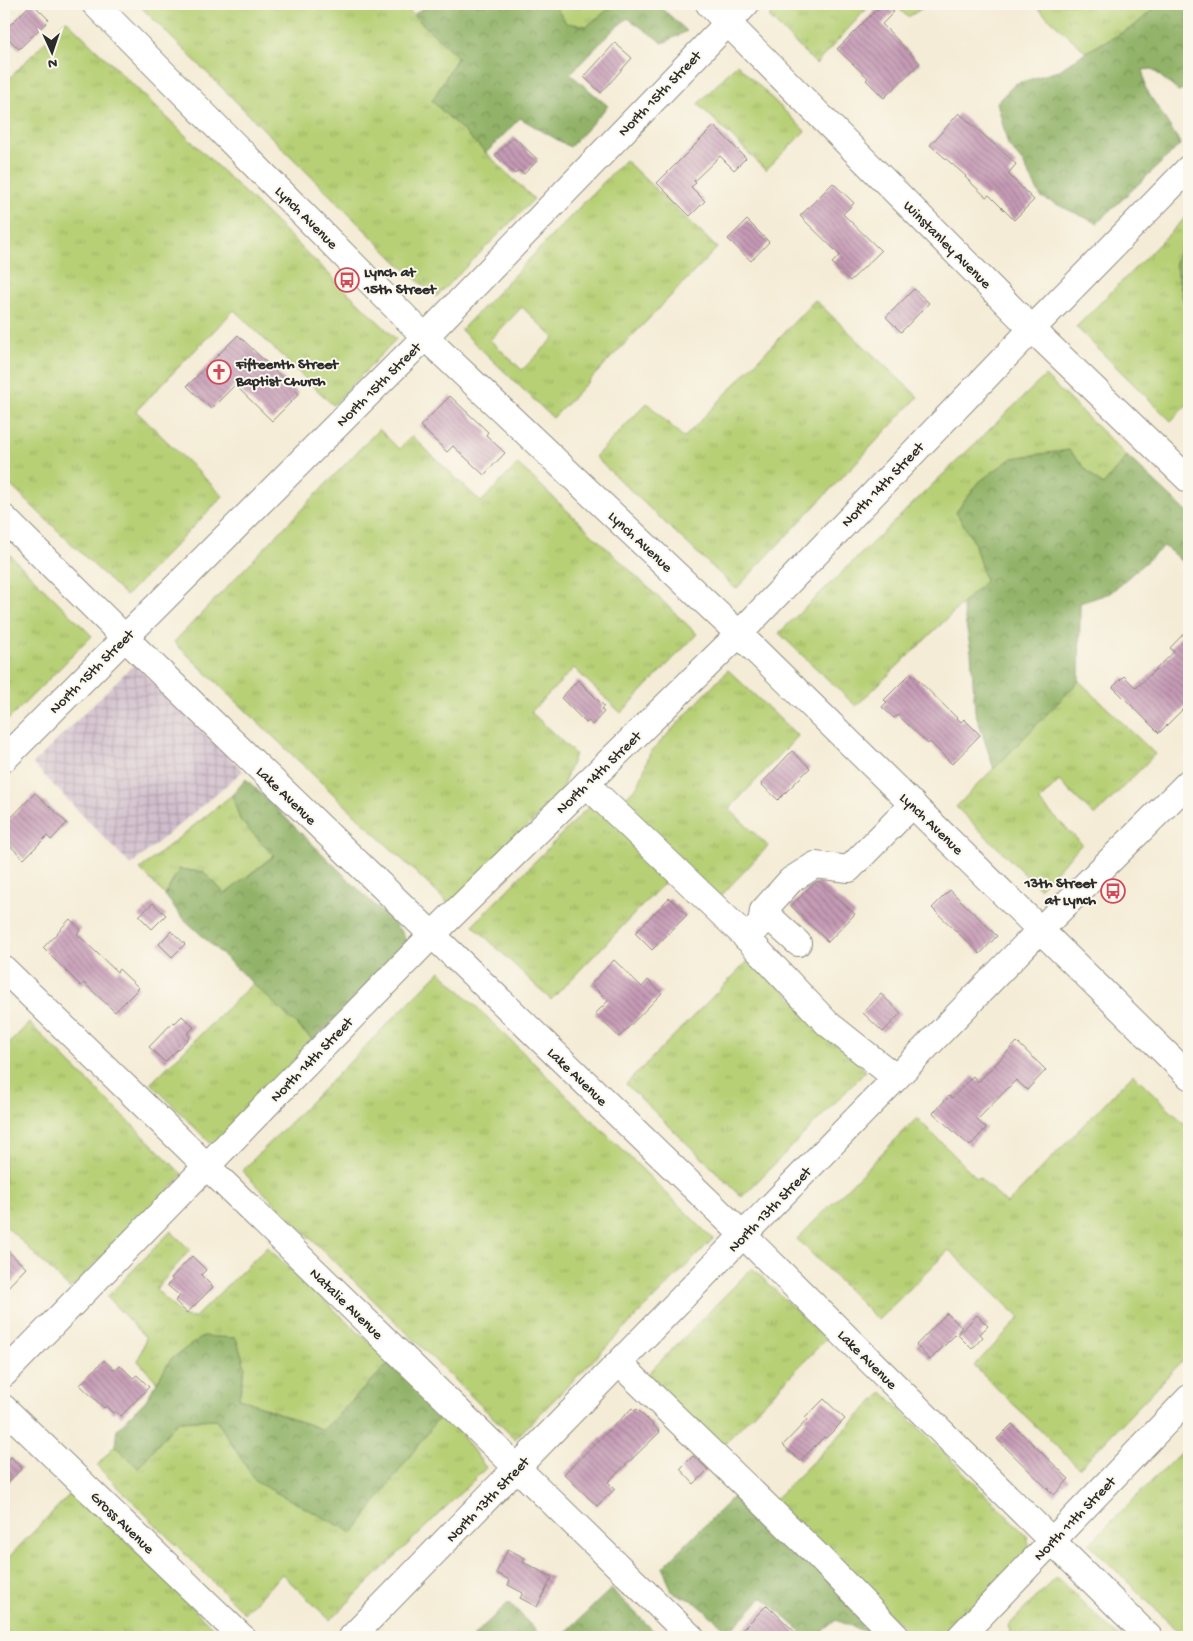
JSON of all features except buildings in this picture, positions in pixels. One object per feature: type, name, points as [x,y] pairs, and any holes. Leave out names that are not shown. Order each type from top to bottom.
[{"type":"street","name":"Lynch Avenue","points":[[95,4],[426,337],[739,634],[1189,1076]]},
{"type":"street","name":"Winstanley Avenue","points":[[710,4],[737,13],[1032,329],[1189,480]]},
{"type":"street","name":"North 15th Street","points":[[4,759],[426,337],[737,13]]},
{"type":"street","name":"North 14th Street","points":[[4,1374],[432,935],[739,634],[1189,168]]},
{"type":"street","name":"Lake Avenue","points":[[4,518],[124,638],[744,1236],[1149,1637]]},
{"type":"street","name":"North 13th Street","points":[[352,1637],[1041,929],[1189,782]]},
{"type":"street","points":[[586,784],[746,938],[827,1023],[896,1078]]},
{"type":"street","points":[[746,938],[761,924],[763,911],[791,880],[815,866],[849,869],[913,804]]},
{"type":"street","points":[[763,911],[798,943]]},
{"type":"street","name":"Natalie Avenue","points":[[4,969],[691,1637]]},
{"type":"street","points":[[619,1364],[817,1555],[897,1637]]},
{"type":"street","name":"North 11th Street","points":[[960,1637],[1189,1398]]},
{"type":"street","name":"Gross Avenue","points":[[4,1408],[242,1637]]},
{"type":"shaded area","points":[[134,664],[243,771],[131,865],[33,764]]},
{"type":"green space","points":[[138,4],[402,4],[458,56],[432,101],[534,199],[436,297],[395,260]]},
{"type":"green space","points":[[429,4],[554,4],[566,23],[587,26],[615,4],[657,4],[687,31],[663,43],[628,18],[615,28],[570,74],[608,106],[570,147],[520,118],[486,153],[432,101],[458,57],[413,15]]},
{"type":"green space","points":[[554,4],[619,4],[587,26],[566,24]]},
{"type":"green space","points":[[782,4],[871,4],[816,64],[769,17]]},
{"type":"green space","points":[[893,4],[929,4],[908,17]]},
{"type":"green space","points":[[1033,4],[1159,4],[1133,27],[1086,52]]},
{"type":"green space","points":[[1159,4],[1189,4],[1189,11],[1187,13],[1189,87],[1178,91],[1152,69],[1143,70],[1145,88],[1181,144],[1097,223],[1041,197],[1023,163],[1008,145],[997,102],[1015,84],[1058,71],[1086,52],[1133,27]]},
{"type":"green space","points":[[66,20],[396,339],[333,405],[234,310],[136,411],[223,496],[126,596],[4,479],[4,84]]},
{"type":"green space","points":[[737,64],[805,131],[766,170],[698,104]]},
{"type":"green space","points":[[625,160],[717,248],[553,418],[461,330]],"holes":[[[522,307],[554,338],[522,370],[490,340]]]},
{"type":"green space","points":[[1189,214],[1189,225],[1175,263],[1189,324],[1189,402],[1171,421],[1076,327]]},
{"type":"green space","points":[[1189,225],[1189,324],[1175,263]]},
{"type":"green space","points":[[815,300],[918,397],[736,589],[595,457],[647,403],[684,438]]},
{"type":"green space","points":[[1045,376],[1127,456],[1103,485],[1093,477],[1069,450],[956,512],[974,542],[986,581],[856,706],[779,633]]},
{"type":"green space","points":[[379,429],[399,449],[412,436],[481,502],[518,464],[697,634],[621,713],[574,668],[531,712],[575,754],[560,793],[451,906],[174,642]]},
{"type":"green space","points":[[1069,450],[1093,477],[1103,485],[1127,456],[1189,514],[1189,567],[1164,546],[1110,593],[1080,603],[1079,681],[994,769],[975,711],[971,651],[962,604],[985,581],[974,542],[956,512],[980,481],[1012,458]]},
{"type":"green space","points":[[4,549],[92,636],[4,724]]},
{"type":"green space","points":[[728,670],[798,736],[729,809],[768,846],[717,900],[617,806],[639,784],[650,753]]},
{"type":"green space","points":[[1079,681],[1155,754],[1095,816],[1059,781],[1039,801],[1082,844],[1039,888],[956,807]]},
{"type":"green space","points":[[246,779],[402,932],[409,949],[313,1040],[181,916],[165,895],[179,869],[204,872],[225,894],[274,856],[240,820],[232,795]]},
{"type":"green space","points":[[232,795],[240,820],[274,855],[225,894],[204,872],[179,869],[165,895],[140,869]]},
{"type":"green space","points":[[593,802],[670,877],[551,1000],[473,925]]},
{"type":"green space","points":[[751,958],[866,1071],[742,1197],[626,1084]]},
{"type":"green space","points":[[440,971],[713,1239],[515,1439],[242,1171]]},
{"type":"green space","points":[[253,983],[313,1040],[213,1146],[151,1083]]},
{"type":"green space","points":[[29,1023],[183,1175],[70,1289],[4,1224],[4,1049]]},
{"type":"green space","points":[[1133,1074],[1189,1128],[1189,1354],[1079,1468],[974,1366],[1020,1318],[949,1250],[878,1320],[797,1239],[917,1118],[977,1178],[979,1177],[1007,1204]]},
{"type":"green space","points":[[171,1231],[190,1250],[156,1289],[184,1317],[194,1318],[267,1247],[390,1362],[323,1430],[239,1398],[245,1366],[171,1359],[157,1382],[138,1361],[146,1338],[107,1297]]},
{"type":"green space","points":[[752,1268],[826,1339],[720,1448],[646,1376]]},
{"type":"green space","points":[[203,1336],[236,1338],[245,1366],[239,1398],[323,1430],[390,1362],[442,1413],[353,1533],[256,1482],[216,1419],[178,1421],[138,1468],[115,1445],[117,1429],[146,1400],[171,1359]]},
{"type":"green space","points":[[883,1392],[1027,1536],[1030,1552],[944,1637],[912,1637],[774,1500]]},
{"type":"green space","points":[[442,1413],[456,1427],[486,1468],[330,1620],[282,1574],[244,1613],[97,1466],[115,1445],[138,1467],[178,1421],[216,1419],[256,1482]]},
{"type":"green space","points":[[1189,1444],[1189,1637],[1184,1637],[1089,1544]]},
{"type":"green space","points":[[75,1489],[222,1637],[4,1637],[4,1562]]},
{"type":"green space","points":[[741,1489],[877,1626],[868,1633],[836,1620],[815,1637],[807,1637],[763,1597],[729,1632],[695,1602],[672,1592],[663,1567]]},
{"type":"green space","points":[[1056,1577],[1119,1637],[1012,1637],[1008,1626]]},
{"type":"green space","points":[[611,1589],[653,1630],[653,1637],[561,1637]]},
{"type":"green space","points":[[509,1602],[542,1637],[472,1637]]},
{"type":"place","name":"Lynch at 15th Street","points":[[347,280]]},
{"type":"place","name":"Fifteenth Street Baptist Church","points":[[219,372]]},
{"type":"place","name":"13th Street at Lynch","points":[[1113,891]]}]
